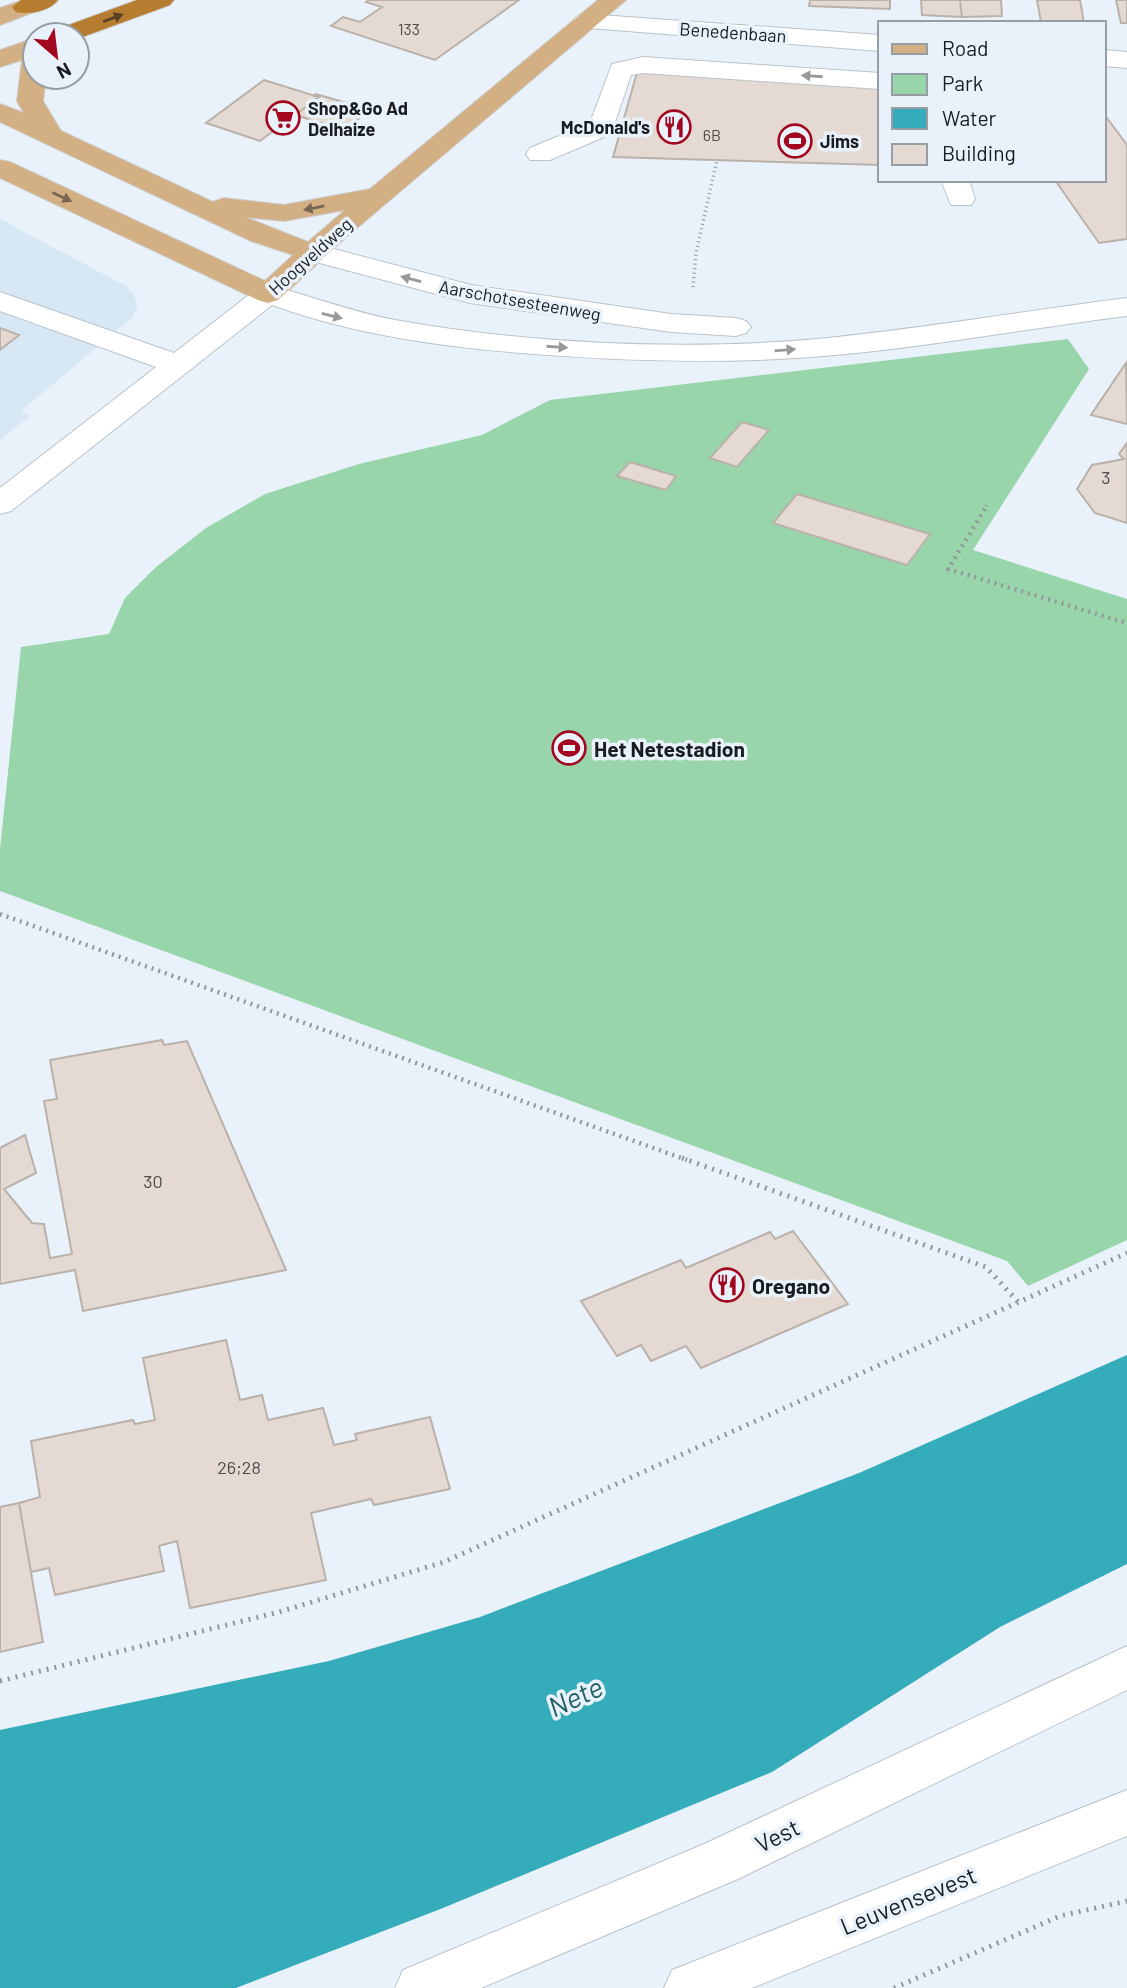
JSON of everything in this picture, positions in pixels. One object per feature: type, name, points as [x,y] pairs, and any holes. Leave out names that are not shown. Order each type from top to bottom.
[{"type":"highway","points":[[91,25],[161,0]]},
{"type":"main road","name":"Hoogveldweg","points":[[268,294],[311,252],[613,0]]},
{"type":"main road","points":[[0,17],[23,5]]},
{"type":"main road","points":[[0,59],[21,51]]},
{"type":"main road","points":[[31,91],[30,101],[50,134]]},
{"type":"main road","name":"Aarschotsesteenweg","points":[[0,112],[261,235],[311,252]]},
{"type":"main road","name":"Aarschotsesteenweg","points":[[0,168],[268,294]]},
{"type":"main road","points":[[193,203],[284,213],[381,195]]},
{"type":"street","name":"Benedenbaan","points":[[585,22],[878,43]]},
{"type":"street","points":[[1106,58],[1127,60]]},
{"type":"street","points":[[540,154],[601,128],[618,76],[621,70],[631,67],[643,65],[878,81]]},
{"type":"street","name":"Aarschotsesteenweg","points":[[311,252],[470,294],[671,323],[769,329],[1032,318]]},
{"type":"street","name":"Aarschotsesteenweg","points":[[268,294],[308,310],[417,333],[481,341],[620,351],[769,351],[893,340],[1032,318],[1127,307]]},
{"type":"street","name":"Hoogveldweg","points":[[0,504],[268,294]]},
{"type":"street","points":[[0,301],[177,365]]},
{"type":"street","name":"Vest","points":[[421,1988],[720,1862],[1127,1667]]},
{"type":"street","name":"Leuvensevest","points":[[690,1988],[1127,1813]]},
{"type":"path","points":[[692,295],[696,253],[717,160]]},
{"type":"path","points":[[988,503],[948,569],[1127,623]]},
{"type":"path","points":[[0,914],[986,1267],[1018,1303]]},
{"type":"path","points":[[0,1681],[249,1622],[362,1590],[444,1562],[1127,1253]]},
{"type":"path","points":[[894,1988],[1060,1916],[1127,1901]]},
{"type":"shaded area","points":[[0,219],[126,286],[138,307],[132,318],[21,411],[30,416],[0,440]]},
{"type":"green space","name":"Het Netestadion","points":[[1068,339],[1089,369],[973,550],[1127,599],[1127,1240],[1028,1286],[1007,1261],[0,891],[0,849],[21,647],[109,634],[125,598],[156,567],[206,528],[265,494],[359,464],[482,435],[550,400]]},
{"type":"water","name":"Nete","points":[[1127,1355],[1127,1564],[1000,1627],[772,1772],[443,1908],[236,1988],[0,1988],[0,1730],[329,1661],[480,1617],[859,1473]]},
{"type":"building","points":[[519,0],[435,60],[331,26],[343,17],[360,22],[382,7],[366,2]]},
{"type":"building","points":[[810,0],[890,0],[890,9],[809,6]]},
{"type":"building","points":[[921,0],[960,0],[962,17],[922,15]]},
{"type":"building","points":[[960,0],[1001,0],[1002,16],[962,17]]},
{"type":"building","points":[[1037,0],[1080,0],[1084,21],[1041,21]]},
{"type":"building","points":[[1116,0],[1127,0],[1127,23],[1121,23]]},
{"type":"building","points":[[638,69],[878,87],[878,165],[613,157]]},
{"type":"building","points":[[264,80],[319,97],[260,141],[206,123]]},
{"type":"building","points":[[316,94],[370,110],[345,130],[295,115],[319,97],[314,96]]},
{"type":"building","points":[[1106,117],[1127,145],[1127,239],[1099,243],[1056,182],[1106,182]]},
{"type":"building","points":[[0,328],[19,335],[0,350]]},
{"type":"building","points":[[1126,363],[1127,424],[1091,415]]},
{"type":"building","points":[[742,422],[769,430],[737,467],[710,458]]},
{"type":"building","points":[[1127,443],[1127,523],[1095,513],[1077,489],[1092,465],[1124,459],[1119,454]]},
{"type":"building","points":[[630,462],[676,476],[666,490],[617,476]]},
{"type":"building","points":[[797,494],[930,534],[907,565],[773,523]]},
{"type":"building","points":[[162,1040],[164,1045],[187,1041],[286,1270],[83,1311],[75,1270],[0,1284],[0,1148],[25,1135],[36,1173],[4,1189],[32,1223],[44,1224],[50,1258],[72,1254],[44,1101],[57,1099],[50,1060]]},
{"type":"building","name":"Oregano","points":[[793,1231],[848,1304],[701,1368],[686,1346],[651,1361],[641,1345],[617,1356],[581,1301],[681,1260],[686,1268],[770,1232],[775,1239]]},
{"type":"building","points":[[226,1340],[240,1400],[262,1395],[268,1420],[323,1408],[334,1445],[357,1440],[355,1434],[430,1417],[450,1489],[374,1505],[371,1499],[311,1513],[326,1580],[190,1608],[177,1541],[159,1546],[164,1571],[55,1595],[49,1568],[31,1572],[19,1503],[40,1497],[31,1441],[133,1420],[135,1424],[155,1420],[143,1358]]},
{"type":"building","points":[[19,1503],[43,1642],[0,1652],[0,1507]]},
{"type":"place","name":"Shop&Go Ad Delhaize","points":[[283,118]]},
{"type":"place","name":"McDonald's","points":[[674,127]]},
{"type":"place","name":"Jims","points":[[795,141]]},
{"type":"place","name":"Het Netestadion","points":[[569,748]]},
{"type":"place","name":"Oregano","points":[[727,1285]]}]
